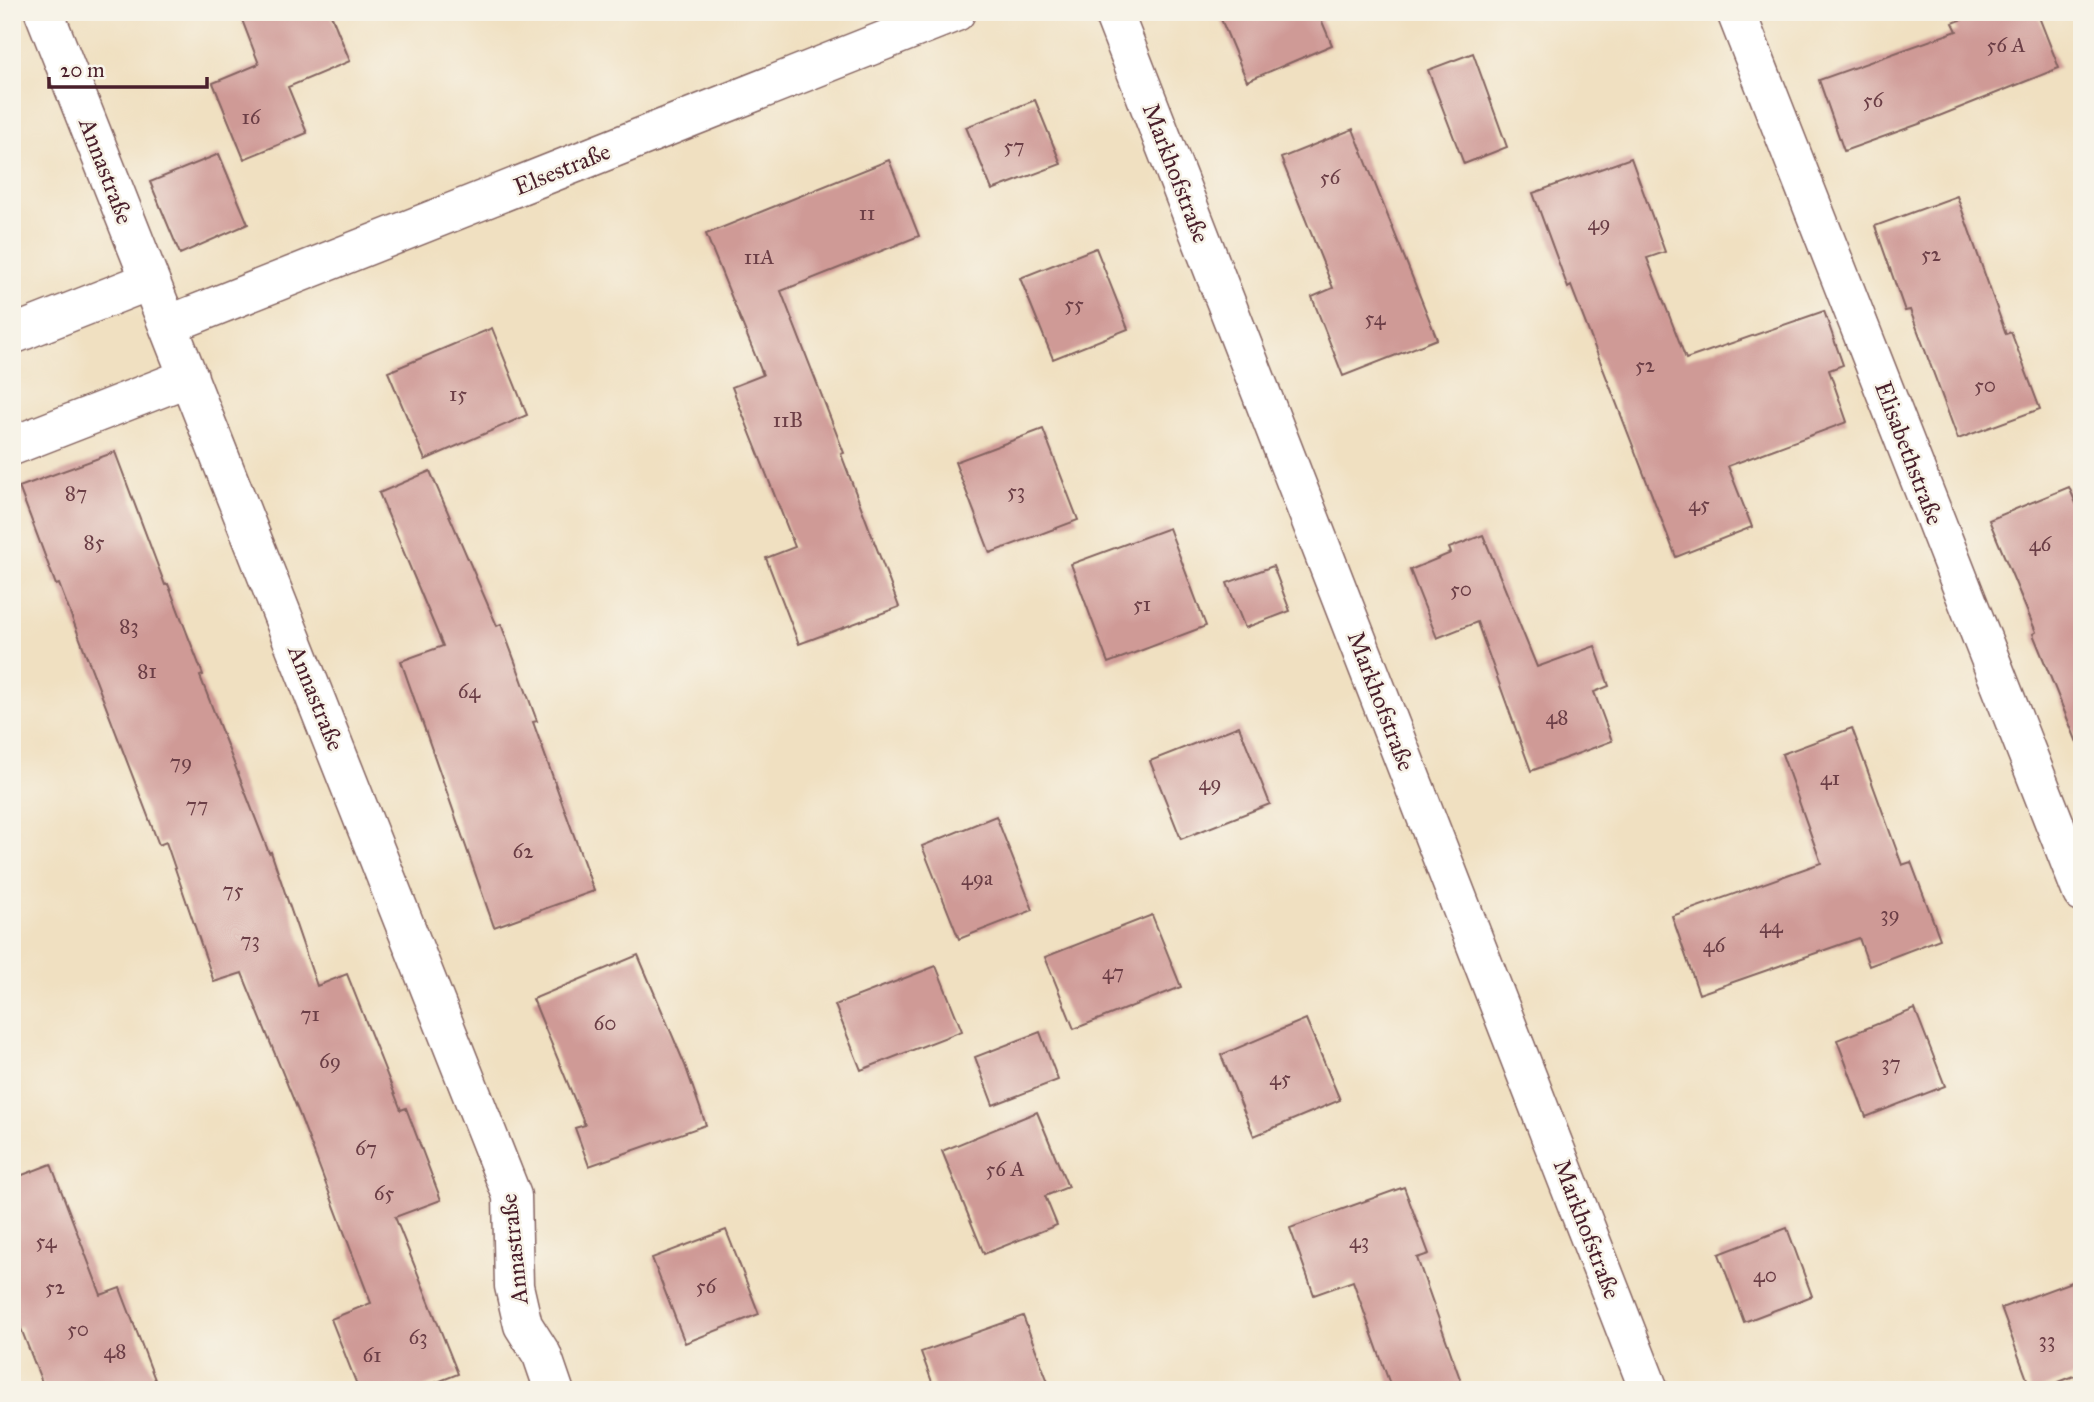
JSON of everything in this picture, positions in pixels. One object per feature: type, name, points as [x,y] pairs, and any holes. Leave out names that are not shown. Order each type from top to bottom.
[{"type":"street","name":"Annastraße","points":[[44,12],[512,1196],[514,1286],[523,1325],[542,1355],[554,1390]]},
{"type":"street","name":"Elsestraße","points":[[168,325],[956,12]]},
{"type":"street","name":"Markhofstraße","points":[[1114,12],[1649,1390]]},
{"type":"street","name":"Elisabethstraße","points":[[1736,12],[2082,893]]},
{"type":"street","points":[[12,335],[149,281]]},
{"type":"street","points":[[12,446],[189,377]]},
{"type":"building","points":[[239,12],[330,12],[350,61],[288,87],[307,133],[244,159],[213,83],[259,64]]},
{"type":"building","points":[[1218,12],[1318,12],[1332,45],[1247,81]]},
{"type":"building","points":[[1980,12],[2037,12],[2059,68],[1844,151],[1819,80],[1957,31],[1953,23]]},
{"type":"building","points":[[1473,53],[1507,147],[1464,164],[1428,70]]},
{"type":"building","points":[[1035,100],[1061,164],[992,190],[966,127]]},
{"type":"building","points":[[1353,129],[1437,339],[1343,376],[1312,297],[1333,288],[1281,158]]},
{"type":"building","points":[[219,154],[248,224],[180,254],[150,182]]},
{"type":"building","points":[[1631,158],[1665,252],[1647,258],[1686,359],[1824,311],[1843,365],[1829,370],[1847,422],[1728,466],[1752,527],[1676,557],[1571,286],[1568,288],[1533,193]]},
{"type":"building","points":[[889,160],[919,236],[781,291],[844,453],[841,454],[899,607],[799,644],[766,558],[795,547],[732,387],[763,375],[706,234]]},
{"type":"building","points":[[1957,196],[2006,334],[2011,332],[2040,409],[1958,439],[1910,310],[1905,311],[1875,226]]},
{"type":"building","points":[[1096,248],[1128,329],[1053,359],[1020,278]]},
{"type":"building","points":[[492,328],[527,415],[425,460],[388,372]]},
{"type":"building","points":[[1043,429],[1078,520],[990,553],[955,462]]},
{"type":"building","points":[[115,452],[165,585],[168,584],[203,675],[200,676],[269,853],[271,852],[317,986],[347,974],[401,1110],[406,1108],[441,1200],[395,1217],[458,1374],[417,1390],[359,1390],[331,1319],[371,1303],[299,1113],[242,973],[214,982],[166,842],[159,845],[19,487]]},
{"type":"building","points":[[430,471],[497,626],[501,624],[594,891],[494,927],[401,661],[443,646],[379,493]]},
{"type":"building","points":[[2069,487],[2082,517],[2082,750],[1989,520]]},
{"type":"building","points":[[1169,528],[1206,626],[1108,663],[1071,564]]},
{"type":"building","points":[[1483,535],[1537,667],[1595,646],[1609,686],[1594,692],[1612,741],[1531,771],[1477,622],[1437,638],[1410,570],[1451,553],[1449,548]]},
{"type":"building","points":[[1273,566],[1290,611],[1245,628],[1227,583]]},
{"type":"building","points":[[1239,726],[1270,804],[1181,839],[1150,761]]},
{"type":"building","points":[[1852,728],[1902,865],[1911,862],[1940,939],[1869,966],[1859,938],[1699,994],[1672,916],[1821,863],[1782,754]]},
{"type":"building","points":[[996,816],[1033,910],[959,939],[922,846]]},
{"type":"building","points":[[1152,915],[1181,987],[1074,1029],[1045,957]]},
{"type":"building","points":[[638,955],[685,1065],[706,1125],[589,1166],[575,1128],[585,1125],[533,999]]},
{"type":"building","points":[[936,966],[962,1031],[861,1070],[835,1005]]},
{"type":"building","points":[[1915,1009],[1945,1086],[1866,1117],[1837,1040]]},
{"type":"building","points":[[1306,1019],[1340,1100],[1254,1136],[1221,1055]]},
{"type":"building","points":[[1040,1032],[1058,1080],[993,1105],[975,1057]]},
{"type":"building","points":[[1037,1112],[1068,1187],[1045,1196],[1057,1225],[984,1254],[942,1151]]},
{"type":"building","points":[[51,1164],[101,1295],[120,1288],[159,1390],[45,1390],[20,1326],[12,1329],[12,1179]]},
{"type":"building","points":[[1404,1187],[1429,1254],[1417,1258],[1464,1390],[1392,1390],[1353,1281],[1314,1295],[1290,1228]]},
{"type":"building","points":[[1787,1228],[1812,1296],[1744,1322],[1719,1254]]},
{"type":"building","points":[[726,1230],[759,1314],[685,1343],[652,1258]]},
{"type":"building","points":[[2082,1278],[2082,1373],[2038,1390],[2031,1390],[2001,1308]]},
{"type":"building","points":[[1023,1316],[1051,1390],[935,1390],[921,1352]]}]
